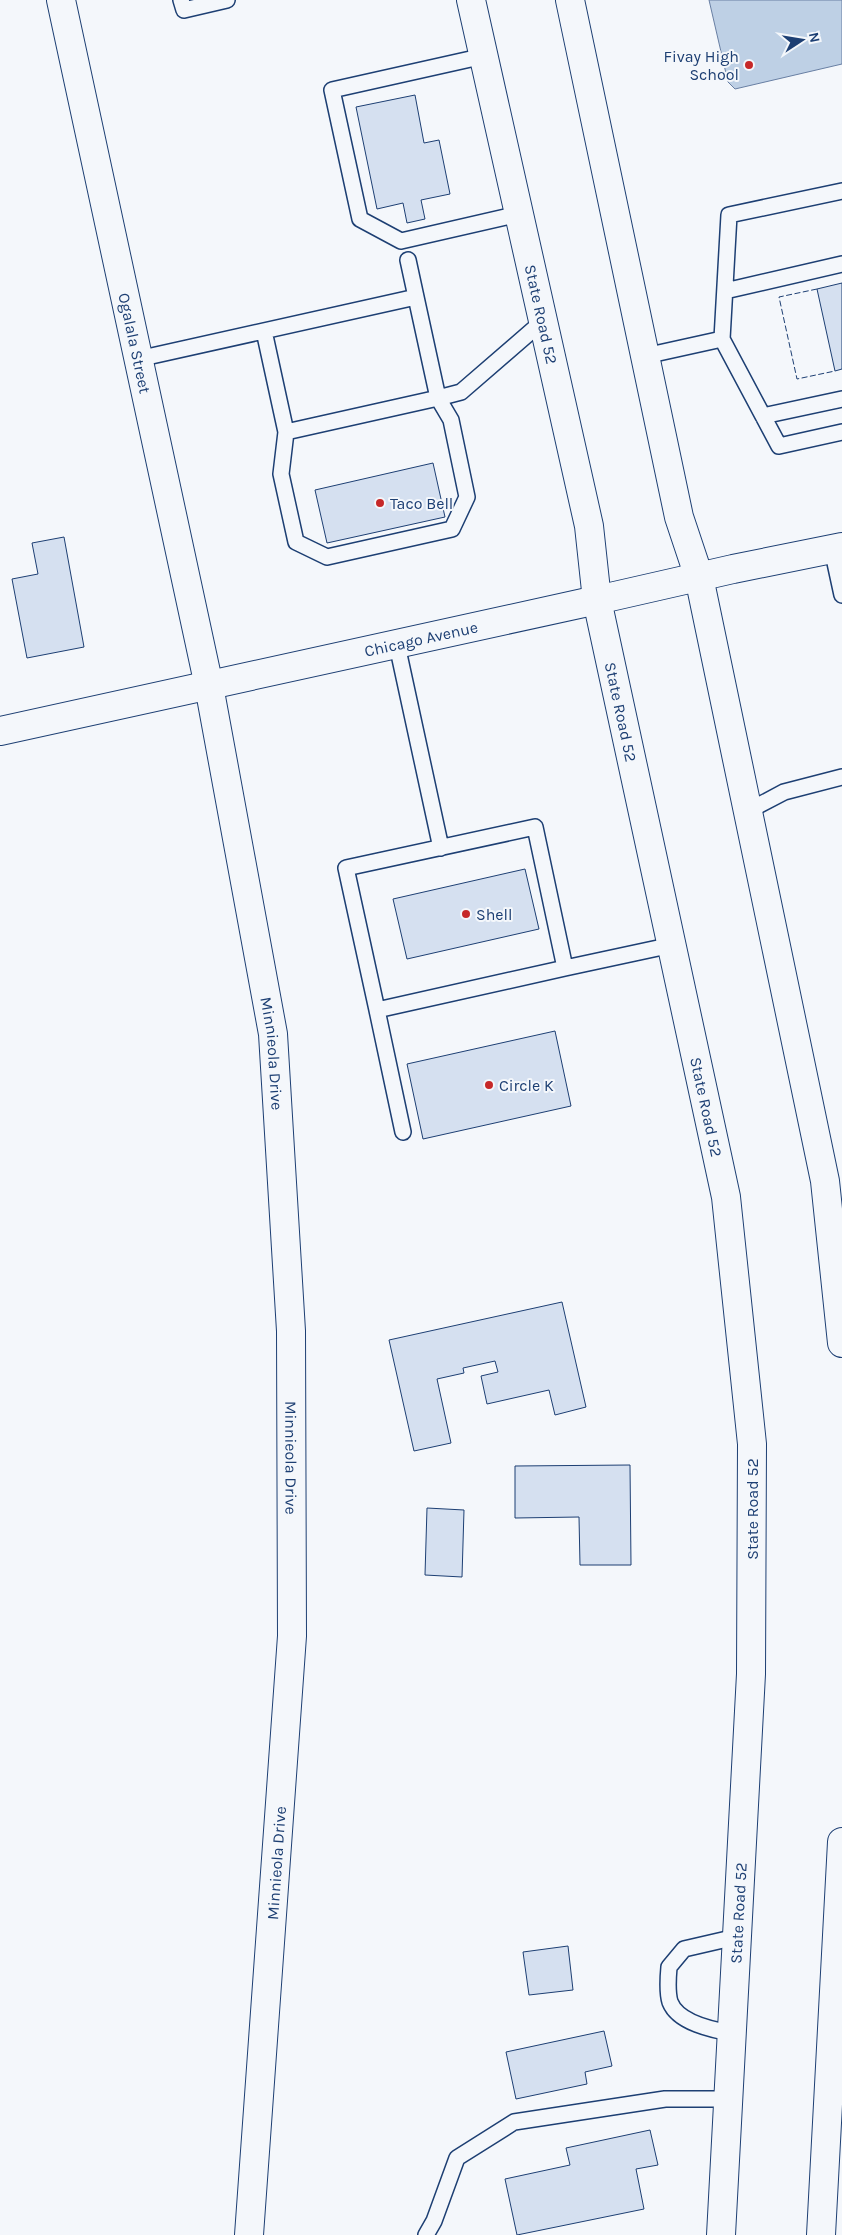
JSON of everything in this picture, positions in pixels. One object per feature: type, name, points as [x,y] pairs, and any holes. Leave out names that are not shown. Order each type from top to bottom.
[{"type":"main road","name":"Ogalala Street","points":[[61,0],[209,686]]},
{"type":"main road","name":"State Road 52","points":[[471,0],[589,526],[597,600],[726,1197],[752,1444],[750,1674],[721,2235]]},
{"type":"main road","points":[[570,0],[679,517],[699,577],[748,811],[834,1196],[842,1343]]},
{"type":"main road","name":"Chicago Avenue","points":[[0,731],[837,548]]},
{"type":"main road","name":"Minnieola Drive","points":[[209,686],[273,1034],[291,1331],[292,1636],[249,2235]]},
{"type":"main road","points":[[821,2235],[842,1842]]},
{"type":"lane","points":[[181,0],[184,10],[227,0]]},
{"type":"lane","points":[[484,56],[332,90],[358,210],[360,219],[401,241],[519,214]]},
{"type":"lane","points":[[842,191],[729,215],[722,340],[779,446],[842,432]]},
{"type":"lane","points":[[264,331],[286,432],[281,474],[296,542],[328,557],[452,529],[468,497],[451,420],[438,398],[408,260]]},
{"type":"lane","points":[[725,291],[842,264]]},
{"type":"lane","points":[[138,359],[416,297]]},
{"type":"lane","points":[[286,432],[461,392],[543,321]]},
{"type":"lane","points":[[646,356],[722,340]]},
{"type":"lane","points":[[763,416],[842,400]]},
{"type":"lane","points":[[837,548],[842,595]]},
{"type":"lane","points":[[397,645],[442,848]]},
{"type":"lane","points":[[748,811],[784,792],[842,777]]},
{"type":"lane","points":[[403,1132],[346,868],[535,827],[565,968]]},
{"type":"lane","points":[[377,1010],[672,945]]},
{"type":"lane","points":[[731,2033],[708,2029],[677,2012],[670,2003],[669,1967],[684,1949],[736,1937]]},
{"type":"lane","points":[[426,2235],[434,2221],[457,2158],[514,2122],[666,2099],[727,2099]]},
{"type":"water","points":[[709,0],[842,0],[842,64],[735,89],[728,82]]},
{"type":"building","points":[[415,95],[424,143],[439,140],[450,194],[421,200],[425,219],[407,223],[403,203],[377,209],[356,107]]},
{"type":"building","points":[[842,283],[842,369],[835,371],[817,289]]},
{"type":"building","name":"Taco Bell","points":[[433,463],[445,517],[327,543],[315,490]]},
{"type":"building","points":[[64,537],[84,647],[27,658],[12,579],[38,574],[32,543]]},
{"type":"building","name":"Shell","points":[[525,869],[539,929],[407,959],[393,899]]},
{"type":"building","name":"Circle K","points":[[555,1031],[571,1106],[423,1139],[407,1064]]},
{"type":"building","points":[[562,1302],[586,1407],[555,1415],[549,1390],[487,1404],[481,1376],[498,1372],[495,1361],[463,1368],[464,1373],[437,1379],[451,1443],[414,1451],[389,1340]]},
{"type":"building","points":[[630,1465],[631,1565],[580,1565],[579,1517],[515,1518],[515,1466]]},
{"type":"building","points":[[427,1508],[464,1510],[462,1577],[425,1575]]},
{"type":"building","points":[[568,1946],[573,1990],[529,1995],[523,1952]]},
{"type":"building","points":[[604,2031],[612,2066],[585,2072],[587,2084],[516,2099],[506,2052]]},
{"type":"building","points":[[650,2130],[658,2165],[636,2169],[644,2209],[517,2235],[505,2179],[570,2165],[566,2148]]},
{"type":"fence","points":[[817,289],[779,297],[797,379],[835,371]]},
{"type":"place","name":"Fivay High School","points":[[749,65]]},
{"type":"place","name":"Taco Bell","points":[[380,503]]},
{"type":"place","name":"Shell","points":[[466,914]]},
{"type":"place","name":"Circle K","points":[[489,1085]]}]
